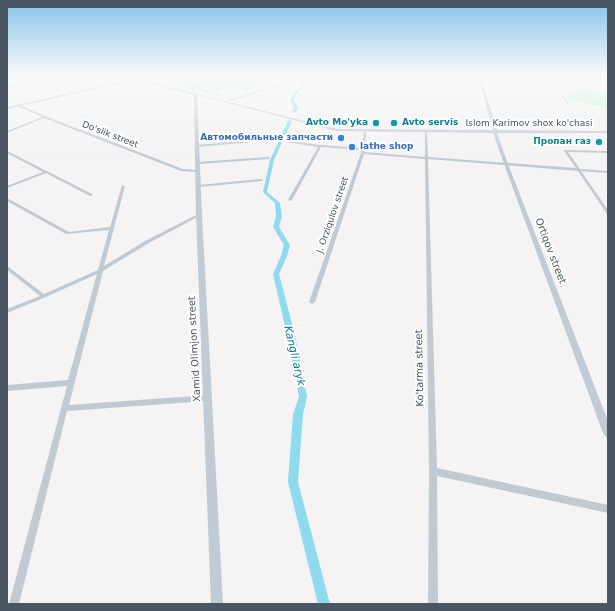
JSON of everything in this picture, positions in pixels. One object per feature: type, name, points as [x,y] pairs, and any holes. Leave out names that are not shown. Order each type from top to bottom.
[{"type":"main road","points":[[7,107],[23,104]]},
{"type":"main road","points":[[7,107],[25,104]]},
{"type":"main road","name":"Xamid Olimjon street","points":[[195,104],[217,604]]},
{"type":"main road","name":"Islom Karimov shox ko'chasi","points":[[233,104],[336,130],[495,130]]},
{"type":"main road","name":"Islom Karimov shox ko'chasi","points":[[243,104],[340,127],[608,131]]},
{"type":"main road","name":"Ortiqov street","points":[[487,104],[506,164],[608,433]]},
{"type":"main road","points":[[259,111],[265,110],[264,109]]},
{"type":"street","name":"Do'slik street","points":[[18,105],[44,118],[182,170],[268,158]]},
{"type":"street","points":[[7,132],[44,118]]},
{"type":"street","name":"J. Orziqulov street","points":[[312,302],[363,151],[365,131]]},
{"type":"street","name":"Ko'tarma street","points":[[426,131],[433,471],[434,604]]},
{"type":"street","points":[[197,146],[275,139]]},
{"type":"street","points":[[286,141],[363,151],[608,172]]},
{"type":"street","points":[[290,200],[320,146]]},
{"type":"street","points":[[608,152],[566,151],[608,213]]},
{"type":"street","points":[[7,152],[92,194]]},
{"type":"street","points":[[7,187],[46,172]]},
{"type":"street","points":[[199,186],[261,180]]},
{"type":"street","points":[[14,604],[123,186]]},
{"type":"street","points":[[7,199],[68,233],[112,228]]},
{"type":"street","points":[[7,311],[100,272],[147,242],[199,215]]},
{"type":"street","points":[[7,268],[44,296]]},
{"type":"street","points":[[7,388],[71,383]]},
{"type":"street","points":[[65,408],[208,398]]},
{"type":"street","points":[[433,471],[608,509]]},
{"type":"green space","points":[[586,104],[608,104],[608,108]]},
{"type":"waterway","name":"Kangli aryk","points":[[294,104],[296,107],[294,112]]},
{"type":"waterway","name":"Kangli aryk","points":[[290,121],[272,160],[265,192],[277,203],[279,216],[276,227],[287,245],[276,274],[291,335],[303,397],[298,414],[293,482],[324,604]]},
{"type":"place","name":"Avto Mo'yka","points":[[376,123]]},
{"type":"place","name":"Avto servis","points":[[394,123]]},
{"type":"place","name":"Автомобильные запчасти","points":[[341,138]]},
{"type":"place","name":"Пропан газ","points":[[599,142]]},
{"type":"place","name":"lathe shop","points":[[352,147]]}]
